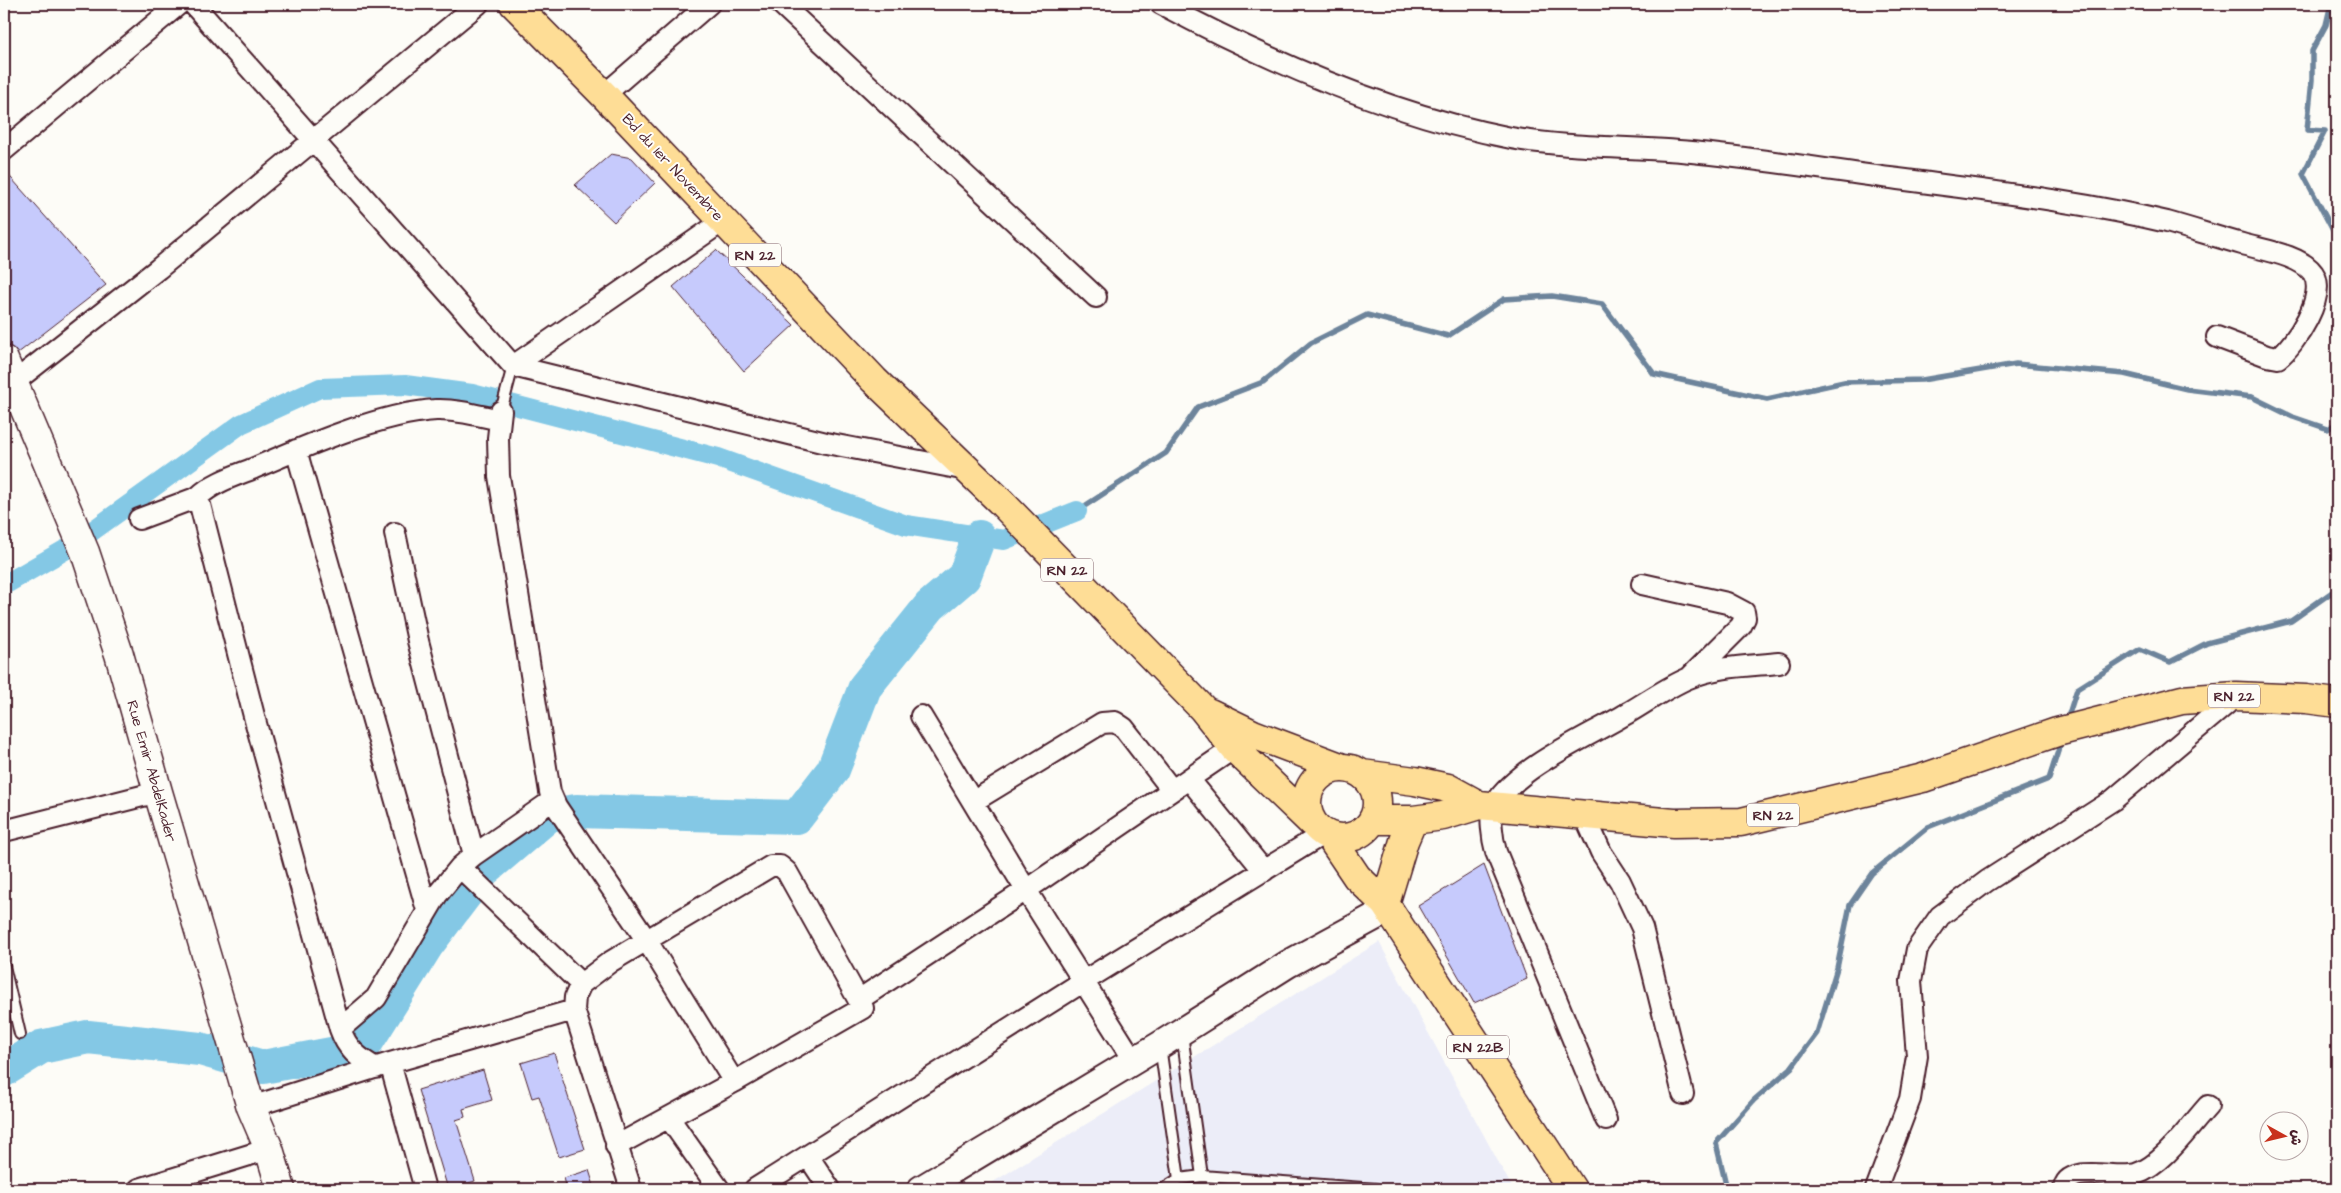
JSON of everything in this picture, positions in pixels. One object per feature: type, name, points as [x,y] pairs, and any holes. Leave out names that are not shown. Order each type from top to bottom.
[{"type":"main road","name":"Bd du 1er Novembre","points":[[514,4],[604,95],[874,380],[1000,501],[1203,709]]},
{"type":"main road","name":"Rue Emir AbdelKader","points":[[8,372],[74,526],[119,654],[251,1106],[269,1149],[280,1189]]},
{"type":"main road","name":"RN 22","points":[[1203,709],[1253,734],[1352,771],[1416,780],[1448,788],[1486,805],[1674,823],[1741,822],[1923,778],[2057,732],[2182,700],[2236,696],[2306,699],[2337,703]]},
{"type":"main road","name":"RN 22","points":[[1203,709],[1234,748],[1321,831]]},
{"type":"main road","points":[[1352,771],[1373,787],[1377,800],[1372,821],[1364,832],[1353,837],[1341,839],[1321,831],[1306,801],[1314,780],[1322,773],[1352,771]]},
{"type":"main road","name":"RN 22","points":[[1372,821],[1413,820],[1443,816],[1486,805]]},
{"type":"main road","points":[[1387,906],[1404,841],[1413,820]]},
{"type":"main road","points":[[1372,821],[1385,850],[1388,866],[1387,906]]},
{"type":"main road","name":"RN 22B","points":[[1321,831],[1356,877],[1387,906],[1572,1189]]},
{"type":"street","points":[[4,150],[179,4]]},
{"type":"street","points":[[193,4],[312,141],[513,366],[826,442],[967,470]]},
{"type":"street","points":[[8,372],[158,269],[478,4]]},
{"type":"street","points":[[604,95],[709,4]]},
{"type":"street","points":[[781,4],[1096,296]]},
{"type":"street","points":[[1160,4],[1318,80],[1437,122],[1514,138],[1600,148],[1690,152],[2084,206],[2166,222],[2293,258],[2313,273],[2317,284],[2316,298],[2309,318],[2286,352],[2278,358],[2266,356],[2217,337]]},
{"type":"street","points":[[513,366],[723,221]]},
{"type":"street","points":[[139,519],[198,496],[229,478],[296,450],[357,428],[402,416],[437,410],[500,415],[497,458],[499,476],[547,782],[558,808],[647,941],[734,1082]]},
{"type":"street","points":[[296,450],[427,910]]},
{"type":"street","points":[[198,496],[255,720],[342,1034],[356,1056],[377,1064],[425,1189]]},
{"type":"street","points":[[395,533],[471,872],[581,984]]},
{"type":"street","points":[[1606,1120],[1496,852],[1486,805],[1514,781],[1550,758],[1690,677],[1741,626],[1745,618],[1744,612],[1727,603],[1642,584]]},
{"type":"street","points":[[1690,677],[1719,670],[1779,663]]},
{"type":"street","points":[[1876,1189],[1910,1099],[1917,1056],[1911,981],[1917,949],[1940,916],[1987,881],[2113,800],[2236,696]]},
{"type":"street","points":[[920,716],[1133,1060]]},
{"type":"street","points":[[974,801],[1102,723],[1115,722],[1124,728],[1172,790]]},
{"type":"street","points":[[860,999],[1026,890],[1234,748]]},
{"type":"street","points":[[1189,779],[1264,871]]},
{"type":"street","points":[[4,831],[158,792]]},
{"type":"street","points":[[342,1034],[376,998],[427,910],[442,888],[471,872],[558,808]]},
{"type":"street","points":[[1584,814],[1601,852],[1620,881],[1642,928],[1683,1094]]},
{"type":"street","points":[[755,1189],[1084,981],[1264,871],[1321,831]]},
{"type":"street","points":[[616,1146],[734,1082],[863,1008],[860,999],[787,872],[780,866],[771,866],[610,962],[581,984],[575,996],[574,1010],[616,1146],[631,1189]]},
{"type":"street","points":[[920,1189],[1160,1045],[1288,964],[1387,906]]},
{"type":"street","points":[[251,1106],[377,1064],[574,1010]]},
{"type":"street","points":[[2064,1189],[2064,1184],[2072,1176],[2086,1174],[2114,1176],[2135,1174],[2149,1168],[2161,1159],[2208,1106]]},
{"type":"street","points":[[669,1118],[719,1189]]},
{"type":"street","points":[[139,1189],[269,1149]]},
{"type":"street","points":[[808,1156],[830,1189]]},
{"type":"lane","points":[[500,415],[513,366]]},
{"type":"lane","points":[[4,966],[20,1034]]},
{"type":"lane","points":[[1182,1031],[1202,1176]]},
{"type":"lane","points":[[1160,1045],[1179,1179]]},
{"type":"lane","points":[[1163,1189],[1179,1179],[1202,1176],[1376,1189]]},
{"type":"shaded area","points":[[1379,942],[1513,1189],[982,1189]]},
{"type":"building","points":[[611,154],[632,158],[655,183],[614,222],[575,185]]},
{"type":"building","points":[[4,170],[106,285],[13,357],[4,335]]},
{"type":"building","points":[[716,250],[794,325],[744,371],[673,287]]},
{"type":"building","points":[[1484,865],[1527,979],[1474,1003],[1418,906]]},
{"type":"building","points":[[554,1053],[585,1149],[559,1157],[539,1096],[532,1098],[521,1063]]},
{"type":"building","points":[[483,1070],[492,1100],[463,1109],[465,1117],[456,1120],[475,1181],[448,1189],[418,1090]]},
{"type":"building","points":[[589,1170],[595,1189],[567,1189],[564,1178]]},
{"type":"waterway","points":[[2331,4],[2326,25],[2312,51],[2312,80],[2307,130],[2325,131],[2303,174],[2337,238]]},
{"type":"waterway","points":[[1077,511],[1166,453],[1198,407],[1263,382],[1311,343],[1367,315],[1448,336],[1504,299],[1552,296],[1602,304],[1654,374],[1767,399],[1844,382],[1922,380],[2016,364],[2124,374],[2187,389],[2252,397],[2293,417],[2328,429],[2337,423]]},
{"type":"waterway","points":[[4,585],[70,547],[241,424],[320,388],[405,385],[472,394],[718,458],[906,525],[1004,540],[1077,511]]},
{"type":"waterway","points":[[4,1070],[41,1047],[88,1037],[200,1049],[263,1067],[363,1048],[427,945],[483,871],[549,815],[576,811],[797,817],[833,770],[865,687],[930,606],[964,577],[979,537]]},
{"type":"waterway","points":[[2067,720],[2077,689],[2140,649],[2170,662],[2207,643],[2291,621],[2335,590],[2337,564]]},
{"type":"waterway","points":[[1727,1189],[1716,1143],[1754,1100],[1791,1068],[1817,1033],[1837,968],[1850,905],[1872,873],[1928,827],[2049,779],[2062,739]]}]
